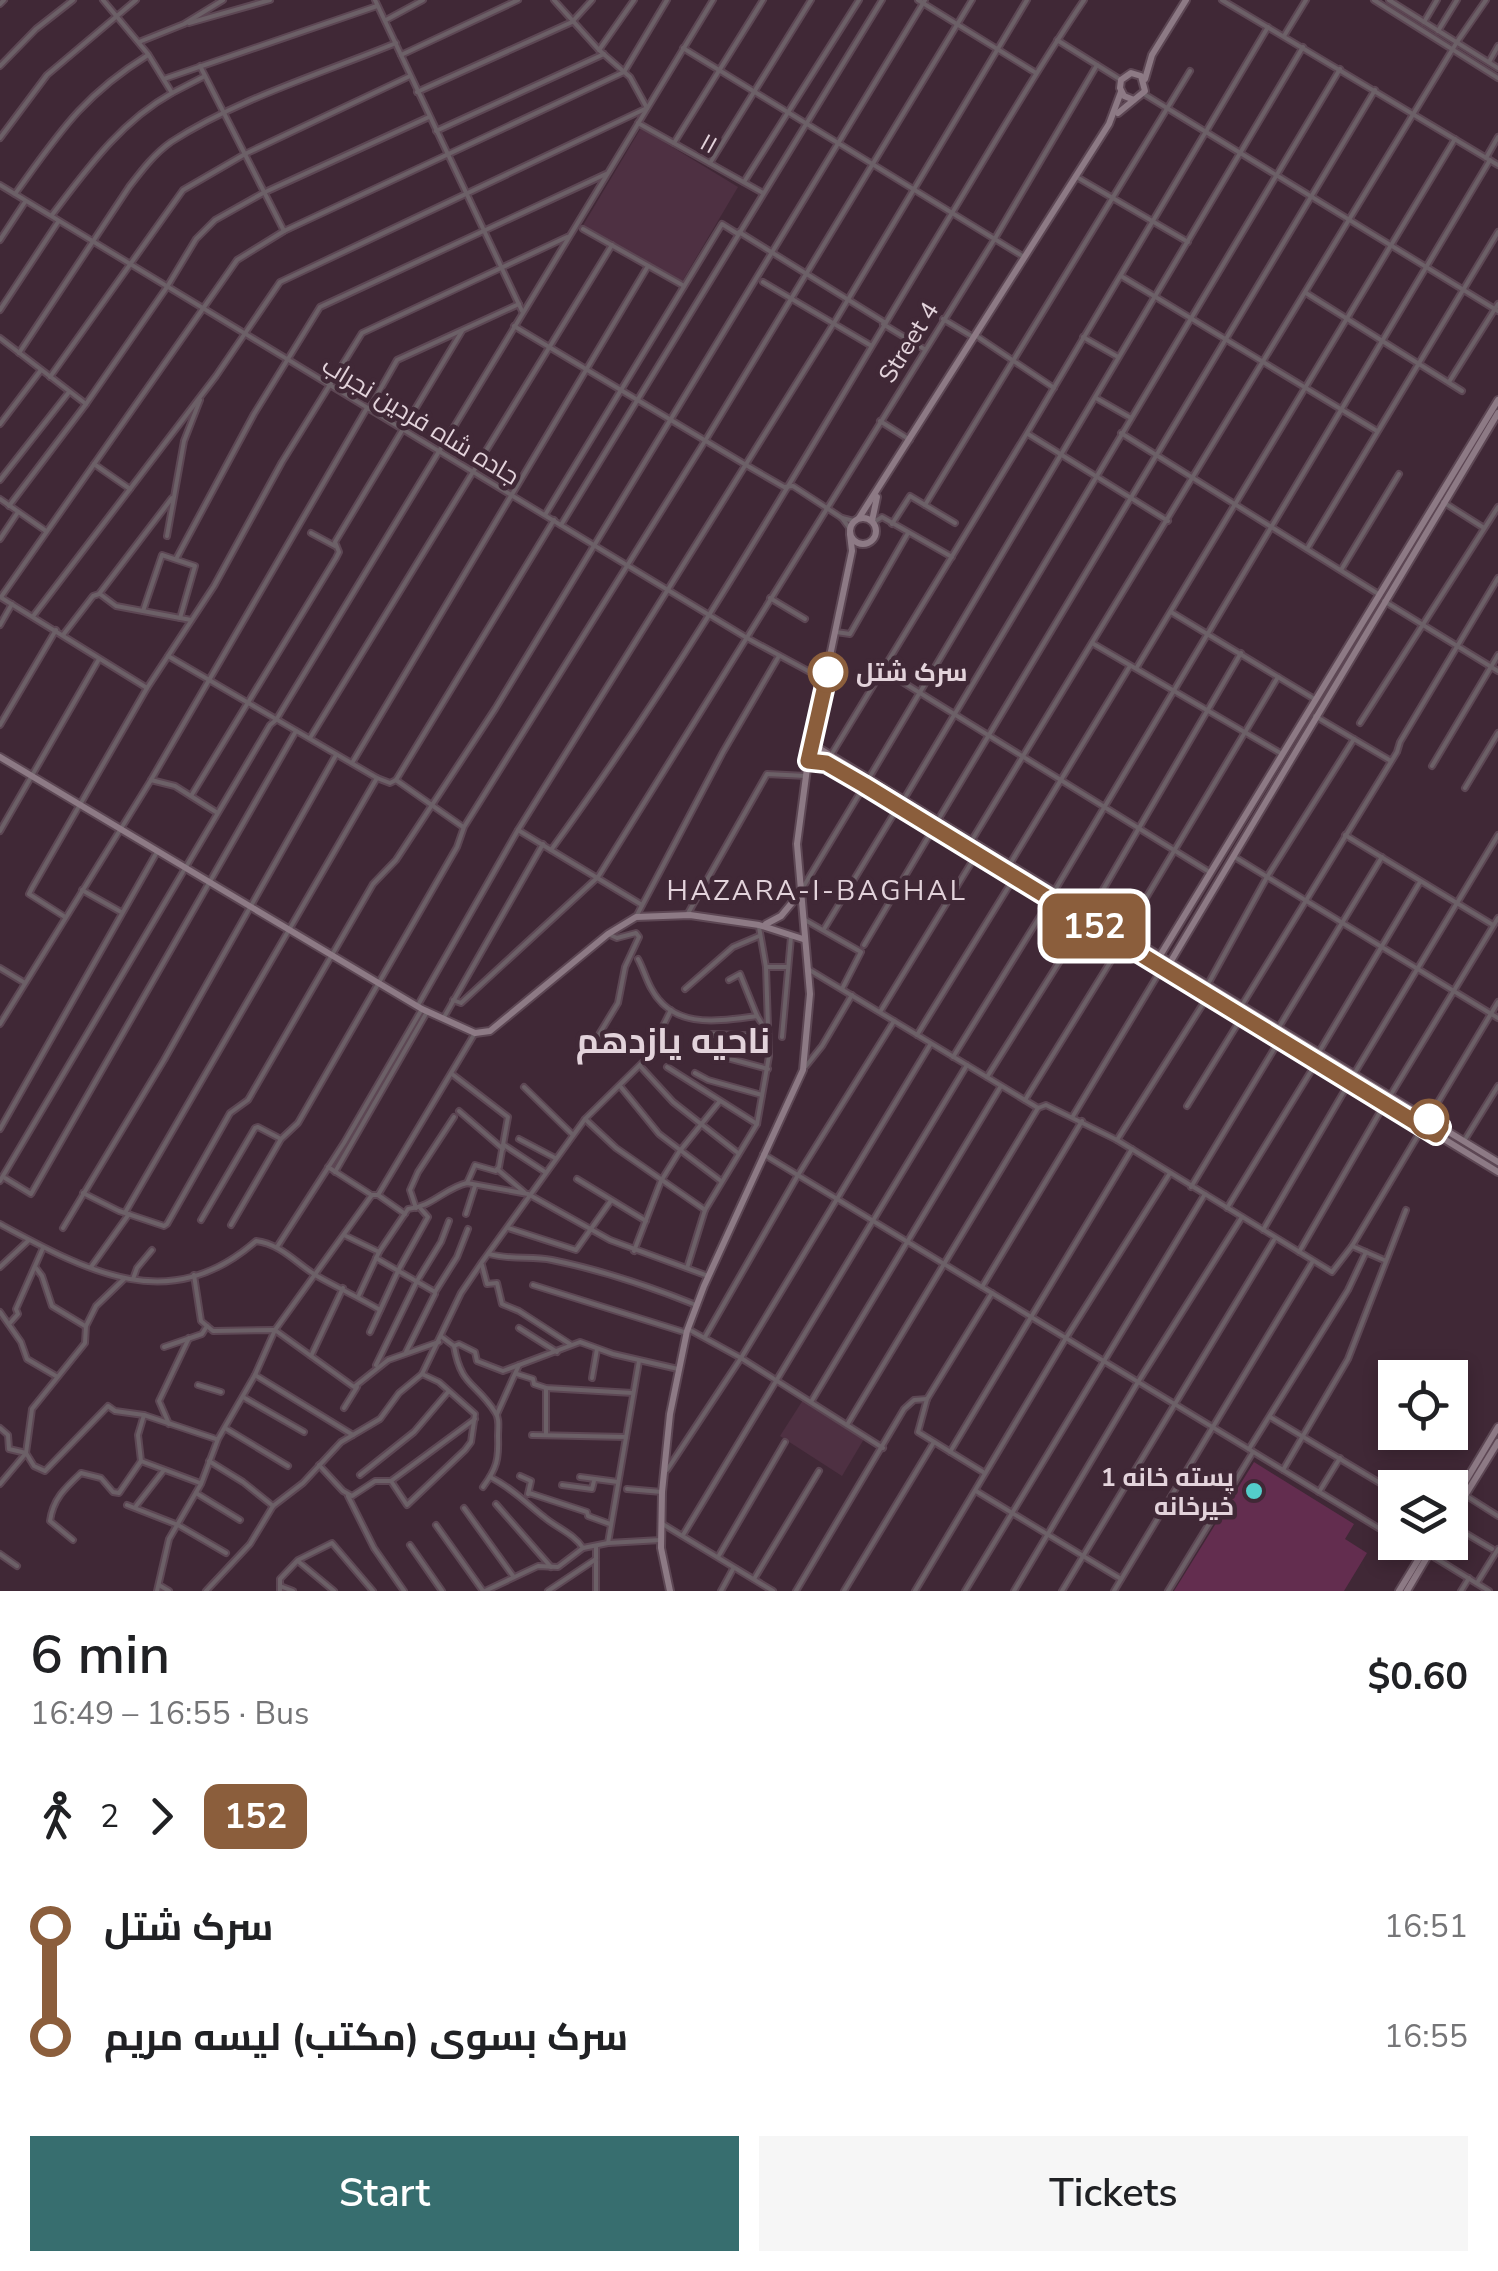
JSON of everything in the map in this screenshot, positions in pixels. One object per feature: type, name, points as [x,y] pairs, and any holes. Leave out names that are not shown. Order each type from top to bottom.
[{"type":"main road","points":[[1109,124],[1144,94],[1152,56],[1186,0]]},
{"type":"main road","points":[[670,1591],[661,1540],[662,1492],[678,1369],[687,1331],[708,1276],[803,1070],[810,1015],[797,844],[808,761],[852,551],[850,532],[1109,124],[1122,80],[1152,56]]},
{"type":"main road","points":[[1131,73],[1145,80]]},
{"type":"main road","points":[[1121,92],[1134,100]]},
{"type":"main road","points":[[1171,961],[1498,400]]},
{"type":"main road","points":[[1382,598],[1498,413]]},
{"type":"main road","points":[[846,580],[857,552],[876,534],[872,522],[881,487]]},
{"type":"main road","points":[[856,520],[872,522]]},
{"type":"main road","points":[[850,532],[856,542],[865,544]]},
{"type":"main road","points":[[1161,954],[1358,638]]},
{"type":"main road","points":[[812,744],[898,807],[1316,1062],[1349,1082],[1418,1112],[1498,1161]]},
{"type":"main road","points":[[0,756],[422,1009],[476,1033],[490,1031],[608,934],[636,917],[688,915],[759,925],[803,939]]},
{"type":"main road","points":[[808,761],[826,763],[904,799],[1319,1052],[1412,1120],[1498,1172]]},
{"type":"main road","points":[[759,925],[772,923],[800,894]]},
{"type":"main road","points":[[1412,1120],[1418,1112]]},
{"type":"main road","points":[[1436,1135],[1441,1127]]},
{"type":"main road","points":[[1468,1483],[1498,1427]]},
{"type":"main road","points":[[1468,1484],[1494,1455],[1498,1442]]},
{"type":"main road","points":[[1400,1591],[1422,1560]]},
{"type":"main road","points":[[1408,1591],[1424,1560]]},
{"type":"street","points":[[0,66],[73,0]]},
{"type":"street","points":[[103,0],[148,54],[172,93]]},
{"type":"street","points":[[0,138],[47,75],[135,0]]},
{"type":"street","points":[[184,24],[223,0]]},
{"type":"street","points":[[139,42],[184,24],[270,0]]},
{"type":"street","points":[[386,20],[423,0]]},
{"type":"street","points":[[401,55],[518,0]]},
{"type":"street","points":[[554,0],[624,72],[646,108]]},
{"type":"street","points":[[417,92],[572,22],[592,0]]},
{"type":"street","points":[[599,50],[634,0]]},
{"type":"street","points":[[148,688],[0,597],[237,260],[284,231],[624,72],[667,0]]},
{"type":"street","points":[[296,731],[31,1194],[2,1179],[216,812],[276,720],[713,0]]},
{"type":"street","points":[[674,143],[763,0]]},
{"type":"street","points":[[710,163],[810,0]]},
{"type":"street","points":[[744,182],[859,0]]},
{"type":"street","points":[[562,525],[882,0]]},
{"type":"street","points":[[230,1225],[281,1139],[298,1123],[457,847],[464,827],[705,441],[972,0]]},
{"type":"street","points":[[335,1172],[518,830],[834,323],[1027,0]]},
{"type":"street","points":[[551,850],[627,745],[709,615],[870,344],[1084,0]]},
{"type":"street","points":[[1222,0],[1498,165]]},
{"type":"street","points":[[1284,36],[1306,0]]},
{"type":"street","points":[[1374,0],[1498,78]]},
{"type":"street","points":[[1390,0],[1498,68]]},
{"type":"street","points":[[1400,6],[1403,0]]},
{"type":"street","points":[[1424,22],[1436,0]]},
{"type":"street","points":[[1438,31],[1457,0]]},
{"type":"street","points":[[972,840],[1456,42],[1486,0]]},
{"type":"street","points":[[83,1193],[127,1213],[167,1224],[230,1113],[248,1100],[373,884],[396,860],[433,806],[774,254],[922,1],[1036,73]]},
{"type":"street","points":[[164,79],[376,3],[522,311]]},
{"type":"street","points":[[831,755],[1268,27]]},
{"type":"street","points":[[1057,40],[1122,80]]},
{"type":"street","points":[[19,353],[147,163],[170,143],[225,113],[396,43]]},
{"type":"street","points":[[1489,62],[1498,46]]},
{"type":"street","points":[[800,894],[1303,47]]},
{"type":"street","points":[[683,48],[1024,258]]},
{"type":"street","points":[[15,194],[77,109],[114,76],[148,54]]},
{"type":"street","points":[[436,131],[606,54]]},
{"type":"street","name":"Street 4","points":[[453,1000],[461,1003],[598,877],[994,240],[1097,64]]},
{"type":"street","points":[[200,66],[284,231]]},
{"type":"street","points":[[904,799],[1340,69]]},
{"type":"street","points":[[925,505],[1190,71]]},
{"type":"street","points":[[52,215],[100,152],[147,107],[205,76]]},
{"type":"street","points":[[50,377],[182,190],[245,154],[410,76]]},
{"type":"street","points":[[938,820],[1374,90]]},
{"type":"street","points":[[1144,94],[1497,308],[1448,382]]},
{"type":"street","points":[[34,615],[202,395],[280,282],[646,108]]},
{"type":"street","points":[[8,506],[86,404],[196,239],[215,220],[263,193],[429,118]]},
{"type":"street","name":"۱۱","points":[[638,123],[763,193]]},
{"type":"street","points":[[1055,890],[1428,266],[1498,137]]},
{"type":"street","points":[[1005,872],[1171,612],[1455,139]]},
{"type":"street","points":[[176,559],[254,414],[320,308],[606,174]]},
{"type":"street","points":[[1076,176],[1188,242]]},
{"type":"street","name":"جاده شاه فردین نجراب","points":[[0,185],[747,638],[826,680]]},
{"type":"street","points":[[0,240],[26,200]]},
{"type":"street","points":[[0,310],[59,220]]},
{"type":"street","points":[[545,515],[722,224],[924,349]]},
{"type":"street","points":[[582,229],[684,286]]},
{"type":"street","points":[[1307,548],[1498,232]]},
{"type":"street","points":[[65,917],[29,894],[362,332],[567,237]]},
{"type":"street","points":[[310,738],[612,244]]},
{"type":"street","points":[[352,763],[648,266]]},
{"type":"street","points":[[1121,276],[1377,432]]},
{"type":"street","points":[[762,282],[870,344]]},
{"type":"street","points":[[1306,293],[1462,390]]},
{"type":"street","points":[[0,1024],[151,780],[398,360],[520,303]]},
{"type":"street","points":[[943,318],[1054,388]]},
{"type":"street","points":[[514,326],[746,465],[826,506],[842,518],[850,532]]},
{"type":"street","points":[[335,546],[462,330]]},
{"type":"street","points":[[1083,336],[1118,358]]},
{"type":"street","points":[[0,338],[86,404]]},
{"type":"street","points":[[0,352],[6,343]]},
{"type":"street","points":[[0,424],[40,370]]},
{"type":"street","points":[[0,480],[69,392]]},
{"type":"street","points":[[166,536],[184,441],[202,395]]},
{"type":"street","points":[[1096,397],[1130,418]]},
{"type":"street","points":[[879,421],[910,440]]},
{"type":"street","points":[[1027,433],[1168,521]]},
{"type":"street","points":[[1121,433],[1498,671]]},
{"type":"street","points":[[94,464],[130,489]]},
{"type":"street","points":[[1342,570],[1399,474]]},
{"type":"street","points":[[892,524],[910,496],[955,523]]},
{"type":"street","points":[[63,635],[93,596],[100,594],[172,498]]},
{"type":"street","points":[[0,500],[47,532]]},
{"type":"street","points":[[1442,502],[1484,528]]},
{"type":"street","points":[[1360,722],[1498,506]]},
{"type":"street","points":[[0,539],[18,512]]},
{"type":"street","points":[[872,522],[882,516],[952,557]]},
{"type":"street","points":[[842,518],[856,520]]},
{"type":"street","points":[[168,656],[390,783],[396,780],[554,520]]},
{"type":"street","points":[[191,796],[339,552],[310,533]]},
{"type":"street","points":[[836,632],[850,634],[908,533]]},
{"type":"street","points":[[143,611],[162,556],[194,566],[180,618]]},
{"type":"street","points":[[1242,1005],[1498,578]]},
{"type":"street","points":[[100,594],[116,606],[191,620]]},
{"type":"street","points":[[770,598],[805,619]]},
{"type":"street","points":[[0,626],[12,604]]},
{"type":"street","points":[[1171,612],[1316,700]]},
{"type":"street","points":[[0,725],[56,630]]},
{"type":"street","points":[[1092,643],[1283,755]]},
{"type":"street","points":[[1090,912],[1240,654]]},
{"type":"street","points":[[1432,766],[1498,655]]},
{"type":"street","points":[[636,917],[779,656]]},
{"type":"street","points":[[0,831],[100,659]]},
{"type":"street","points":[[883,670],[1211,873]]},
{"type":"street","points":[[1125,933],[1278,677]]},
{"type":"street","points":[[1315,716],[1391,761]]},
{"type":"street","points":[[1465,788],[1498,733]]},
{"type":"street","points":[[1208,984],[1268,877],[1354,739]]},
{"type":"street","points":[[63,1228],[252,906],[336,754]]},
{"type":"street","points":[[688,915],[768,774],[806,776]]},
{"type":"street","points":[[90,1268],[127,1213],[378,778]]},
{"type":"street","points":[[151,780],[176,786],[216,812]]},
{"type":"street","points":[[396,780],[464,827]]},
{"type":"street","points":[[824,929],[898,807]]},
{"type":"street","points":[[864,944],[934,829]]},
{"type":"street","points":[[518,830],[642,905]]},
{"type":"street","points":[[1354,1074],[1498,835]]},
{"type":"street","points":[[1345,836],[1494,924]]},
{"type":"street","points":[[442,1019],[543,844]]},
{"type":"street","points":[[0,1129],[157,852]]},
{"type":"street","points":[[880,1012],[976,855]]},
{"type":"street","points":[[1233,856],[1498,1018]]},
{"type":"street","points":[[1279,1027],[1382,857]]},
{"type":"street","points":[[917,1034],[1014,878]]},
{"type":"street","points":[[1319,1052],[1420,882]]},
{"type":"street","points":[[82,890],[122,913]]},
{"type":"street","points":[[953,1056],[1050,900]]},
{"type":"street","points":[[1299,1252],[1498,918]]},
{"type":"street","points":[[802,919],[860,952],[842,988]]},
{"type":"street","points":[[987,1078],[1085,921]]},
{"type":"street","points":[[687,1268],[705,1210],[757,1124],[768,1069],[769,1016],[759,925]]},
{"type":"street","points":[[595,1041],[618,1004],[625,967],[639,937],[636,932],[617,938],[608,934]]},
{"type":"street","points":[[782,1037],[792,935]]},
{"type":"street","points":[[685,989],[733,948],[759,936]]},
{"type":"street","points":[[1025,1100],[1122,944]]},
{"type":"street","points":[[638,959],[652,988],[671,1010],[709,1022],[757,1016]]},
{"type":"street","points":[[766,967],[788,967]]},
{"type":"street","points":[[0,968],[25,983]]},
{"type":"street","points":[[1073,1116],[1162,968]]},
{"type":"street","points":[[808,969],[1038,1108]]},
{"type":"street","points":[[729,980],[740,974],[768,1034]]},
{"type":"street","points":[[803,1070],[852,995]]},
{"type":"street","points":[[1117,1140],[1208,996]]},
{"type":"street","points":[[1428,1119],[1498,1002]]},
{"type":"street","points":[[206,1591],[250,1544],[273,1506],[353,1436],[380,1419],[399,1393],[422,1374],[462,1293],[527,1194],[586,1119],[640,1066],[671,1010]]},
{"type":"street","points":[[769,1016],[783,1017]]},
{"type":"street","points":[[1187,1106],[1242,1016]]},
{"type":"street","points":[[705,1337],[894,1021]]},
{"type":"street","points":[[169,1591],[158,1588],[164,1552],[275,1330],[375,1195],[476,1033]]},
{"type":"street","points":[[712,1034],[768,1034]]},
{"type":"street","points":[[1192,1186],[1280,1040]]},
{"type":"street","points":[[664,1474],[741,1358],[931,1043]]},
{"type":"street","points":[[701,1052],[768,1069]]},
{"type":"street","points":[[1227,1208],[1316,1062]]},
{"type":"street","points":[[683,1535],[967,1065]]},
{"type":"street","points":[[640,1066],[672,1102],[738,1154]]},
{"type":"street","points":[[667,1066],[757,1124]]},
{"type":"street","points":[[695,1073],[762,1095]]},
{"type":"street","points":[[452,1074],[508,1118],[498,1169]]},
{"type":"street","points":[[1263,1230],[1349,1082]]},
{"type":"street","points":[[620,1085],[659,1134],[721,1181]]},
{"type":"street","points":[[524,1086],[573,1136]]},
{"type":"street","points":[[811,1402],[1001,1086]]},
{"type":"street","points":[[1464,1141],[1498,1086]]},
{"type":"street","points":[[277,1247],[377,1094]]},
{"type":"street","points":[[634,1251],[662,1180],[720,1101]]},
{"type":"street","points":[[847,1426],[1043,1104],[1117,1140],[1332,1272],[1352,1246],[1423,1127]]},
{"type":"street","points":[[459,1111],[504,1147],[545,1172]]},
{"type":"street","points":[[370,1332],[428,1216],[419,1209],[410,1190],[454,1117]]},
{"type":"street","points":[[586,1119],[616,1148],[705,1210]]},
{"type":"street","points":[[982,1287],[1082,1120]]},
{"type":"street","points":[[201,1220],[254,1128],[258,1126],[281,1139]]},
{"type":"street","points":[[519,1139],[555,1158]]},
{"type":"street","points":[[950,1452],[1132,1149]]},
{"type":"street","points":[[763,1154],[1378,1527]]},
{"type":"street","points":[[468,1183],[475,1164],[498,1169],[527,1194],[634,1251],[708,1276]]},
{"type":"street","points":[[328,1167],[405,1214]]},
{"type":"street","points":[[915,1591],[1170,1173]]},
{"type":"street","points":[[576,1180],[646,1221]]},
{"type":"street","points":[[358,1297],[378,1255],[408,1209],[419,1209],[468,1183],[527,1194]]},
{"type":"street","points":[[466,1214],[475,1186]]},
{"type":"street","points":[[965,1591],[1205,1194]]},
{"type":"street","points":[[507,1228],[576,1250],[610,1202]]},
{"type":"street","points":[[1283,1470],[1348,1359],[1406,1210]]},
{"type":"street","points":[[1014,1591],[1242,1217]]},
{"type":"street","points":[[374,1370],[449,1220]]},
{"type":"street","points":[[0,1224],[90,1268],[124,1279],[160,1284],[223,1266],[256,1241],[277,1247],[315,1274],[380,1310]]},
{"type":"street","points":[[406,1352],[468,1229]]},
{"type":"street","points":[[344,1235],[435,1292]]},
{"type":"street","points":[[1062,1591],[1276,1238]]},
{"type":"street","points":[[0,1267],[29,1240]]},
{"type":"street","points":[[1352,1246],[1386,1261]]},
{"type":"street","points":[[0,1326],[18,1314],[16,1309],[43,1248]]},
{"type":"street","points":[[132,1280],[152,1250]]},
{"type":"street","points":[[1168,1591],[1348,1290],[1366,1252]]},
{"type":"street","points":[[489,1254],[509,1259],[546,1258],[604,1272],[696,1305]]},
{"type":"street","points":[[1114,1591],[1313,1261]]},
{"type":"street","points":[[482,1262],[486,1284],[496,1283],[502,1304],[520,1311],[570,1344]]},
{"type":"street","points":[[36,1268],[52,1306],[86,1326]]},
{"type":"street","points":[[194,1275],[198,1310],[202,1321],[213,1331],[275,1330],[356,1387]]},
{"type":"street","points":[[0,1484],[26,1454],[32,1408],[85,1343],[86,1326],[96,1306],[124,1279]]},
{"type":"street","points":[[533,1285],[705,1337],[883,1448]]},
{"type":"street","points":[[311,1356],[342,1288]]},
{"type":"street","points":[[985,1473],[918,1432],[927,1399],[992,1294]]},
{"type":"street","points":[[0,1312],[27,1359],[56,1376]]},
{"type":"street","points":[[164,1347],[202,1334],[207,1326]]},
{"type":"street","points":[[519,1328],[558,1352]]},
{"type":"street","points":[[464,1336],[456,1345],[458,1371],[497,1414]]},
{"type":"street","points":[[168,1424],[160,1401],[189,1338]]},
{"type":"street","points":[[344,1408],[356,1387],[374,1370],[406,1352],[442,1339],[475,1352],[476,1361],[506,1371],[580,1342],[678,1369]]},
{"type":"street","points":[[592,1378],[597,1349]]},
{"type":"street","points":[[608,1543],[639,1360]]},
{"type":"street","points":[[483,1487],[500,1454],[497,1414],[519,1365]]},
{"type":"street","points":[[390,1481],[404,1504],[409,1504],[471,1442],[476,1414],[432,1377],[422,1374]]},
{"type":"street","points":[[517,1374],[546,1388],[633,1393]]},
{"type":"street","points":[[255,1375],[353,1436]]},
{"type":"street","points":[[198,1385],[222,1392]]},
{"type":"street","points":[[546,1388],[546,1435]]},
{"type":"street","points":[[360,1475],[414,1432],[448,1392]]},
{"type":"street","points":[[243,1397],[304,1432]]},
{"type":"street","points":[[796,1591],[908,1404],[927,1399]]},
{"type":"street","points":[[0,1428],[8,1436],[9,1449],[26,1454],[34,1466],[45,1471],[108,1406],[218,1439]]},
{"type":"street","points":[[73,1540],[50,1521],[52,1504],[81,1474],[101,1478],[113,1492],[119,1493],[141,1461],[138,1435],[144,1415]]},
{"type":"street","points":[[1270,1418],[1378,1481]]},
{"type":"street","points":[[348,1496],[374,1481],[390,1481],[475,1419]]},
{"type":"street","points":[[226,1428],[288,1466]]},
{"type":"street","points":[[532,1436],[626,1437]]},
{"type":"street","points":[[718,1558],[785,1442]]},
{"type":"street","points":[[844,1591],[934,1442]]},
{"type":"street","points":[[1320,1492],[1340,1457]]},
{"type":"street","points":[[141,1461],[201,1484]]},
{"type":"street","points":[[209,1461],[273,1506]]},
{"type":"street","points":[[319,1465],[348,1496],[374,1548],[404,1591]]},
{"type":"street","points":[[135,1508],[164,1470]]},
{"type":"street","points":[[754,1579],[819,1471]]},
{"type":"street","points":[[520,1476],[531,1481],[525,1500]]},
{"type":"street","points":[[490,1477],[583,1548]]},
{"type":"street","points":[[580,1477],[619,1482]]},
{"type":"street","points":[[562,1485],[591,1490],[594,1481]]},
{"type":"street","points":[[627,1489],[662,1492]]},
{"type":"street","points":[[976,1491],[1121,1578]]},
{"type":"street","points":[[196,1493],[240,1520]]},
{"type":"street","points":[[529,1493],[612,1524]]},
{"type":"street","points":[[1468,1503],[1497,1514]]},
{"type":"street","points":[[496,1504],[551,1567]]},
{"type":"street","points":[[127,1505],[178,1525],[226,1553]]},
{"type":"street","points":[[464,1508],[513,1576]]},
{"type":"street","points":[[661,1522],[769,1590]]},
{"type":"street","points":[[436,1525],[484,1591],[538,1566],[558,1567],[583,1548],[661,1540]]},
{"type":"street","points":[[1468,1533],[1496,1551],[1476,1583]]},
{"type":"street","points":[[293,1591],[279,1590],[280,1579],[298,1560],[334,1544],[373,1591]]},
{"type":"street","points":[[410,1545],[442,1591]]},
{"type":"street","points":[[596,1547],[596,1591]]},
{"type":"street","points":[[0,1554],[17,1566]]},
{"type":"street","points":[[298,1560],[334,1591]]},
{"type":"street","points":[[548,1591],[596,1560]]},
{"type":"street","points":[[1435,1560],[1490,1591]]},
{"type":"street","points":[[721,1591],[734,1567]]},
{"type":"street","points":[[1461,1591],[1468,1578]]},
{"type":"shaded area","points":[[641,128],[738,187],[680,285],[582,227]]},
{"type":"shaded area","points":[[803,1400],[864,1439],[842,1476],[780,1436]]},
{"type":"shaded area","points":[[1254,1462],[1354,1524],[1345,1539],[1367,1553],[1344,1591],[1174,1591]]},
{"type":"bus line","name":"152","points":[[828,672],[808,761],[826,763],[864,785],[1436,1135],[1441,1127],[1429,1119]]},
{"type":"place","name":"سرک شتل","points":[[828,672]]},
{"type":"place","name":"1 پسته خانه خیرخانه","points":[[1254,1491]]},
{"type":"district","name":"HAZARA-I-BAGHAL","points":[[817,890]]},
{"type":"district","name":"ناحیه یازدهم","points":[[673,1041]]}]
